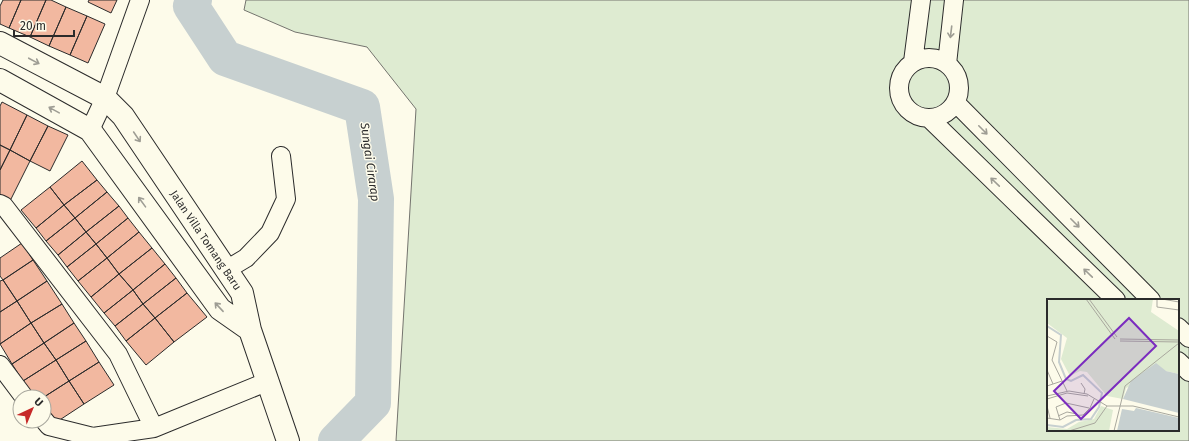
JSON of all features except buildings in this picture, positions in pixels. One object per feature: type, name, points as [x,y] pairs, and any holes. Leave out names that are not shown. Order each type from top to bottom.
[{"type":"street","points":[[90,130],[105,98],[140,0]]},
{"type":"street","points":[[913,62],[921,0]]},
{"type":"street","points":[[947,64],[954,0]]},
{"type":"street","name":"Jalan Villa Tomang Baru","points":[[0,43],[105,98],[123,116],[242,293],[250,330],[288,440]]},
{"type":"street","points":[[928,58],[939,59],[955,72],[959,82],[959,93],[956,102],[949,111],[941,116],[930,118],[920,117],[910,112],[904,104],[900,94],[899,84],[902,74],[913,62],[928,58]]},
{"type":"street","points":[[0,80],[90,130],[220,309],[250,330]]},
{"type":"street","points":[[956,102],[1150,299]]},
{"type":"street","points":[[930,118],[1115,299]]},
{"type":"street","points":[[226,270],[246,258],[270,233],[286,199],[281,156]]},
{"type":"street","points":[[0,204],[4,206],[118,354],[154,428]]},
{"type":"street","points":[[1179,328],[1189,338]]},
{"type":"street","points":[[1179,362],[1189,372]]},
{"type":"street","points":[[0,365],[18,389]]},
{"type":"street","points":[[52,427],[93,437],[154,428],[268,382]]},
{"type":"street","points":[[0,383],[12,392]]},
{"type":"green space","points":[[246,0],[1189,0],[1189,441],[396,441],[416,109],[367,47],[295,32],[244,10]]},
{"type":"waterway","name":"Sungai Cirarap","points":[[194,0],[191,6],[225,58],[362,107],[376,199],[373,403],[336,441]]}]
